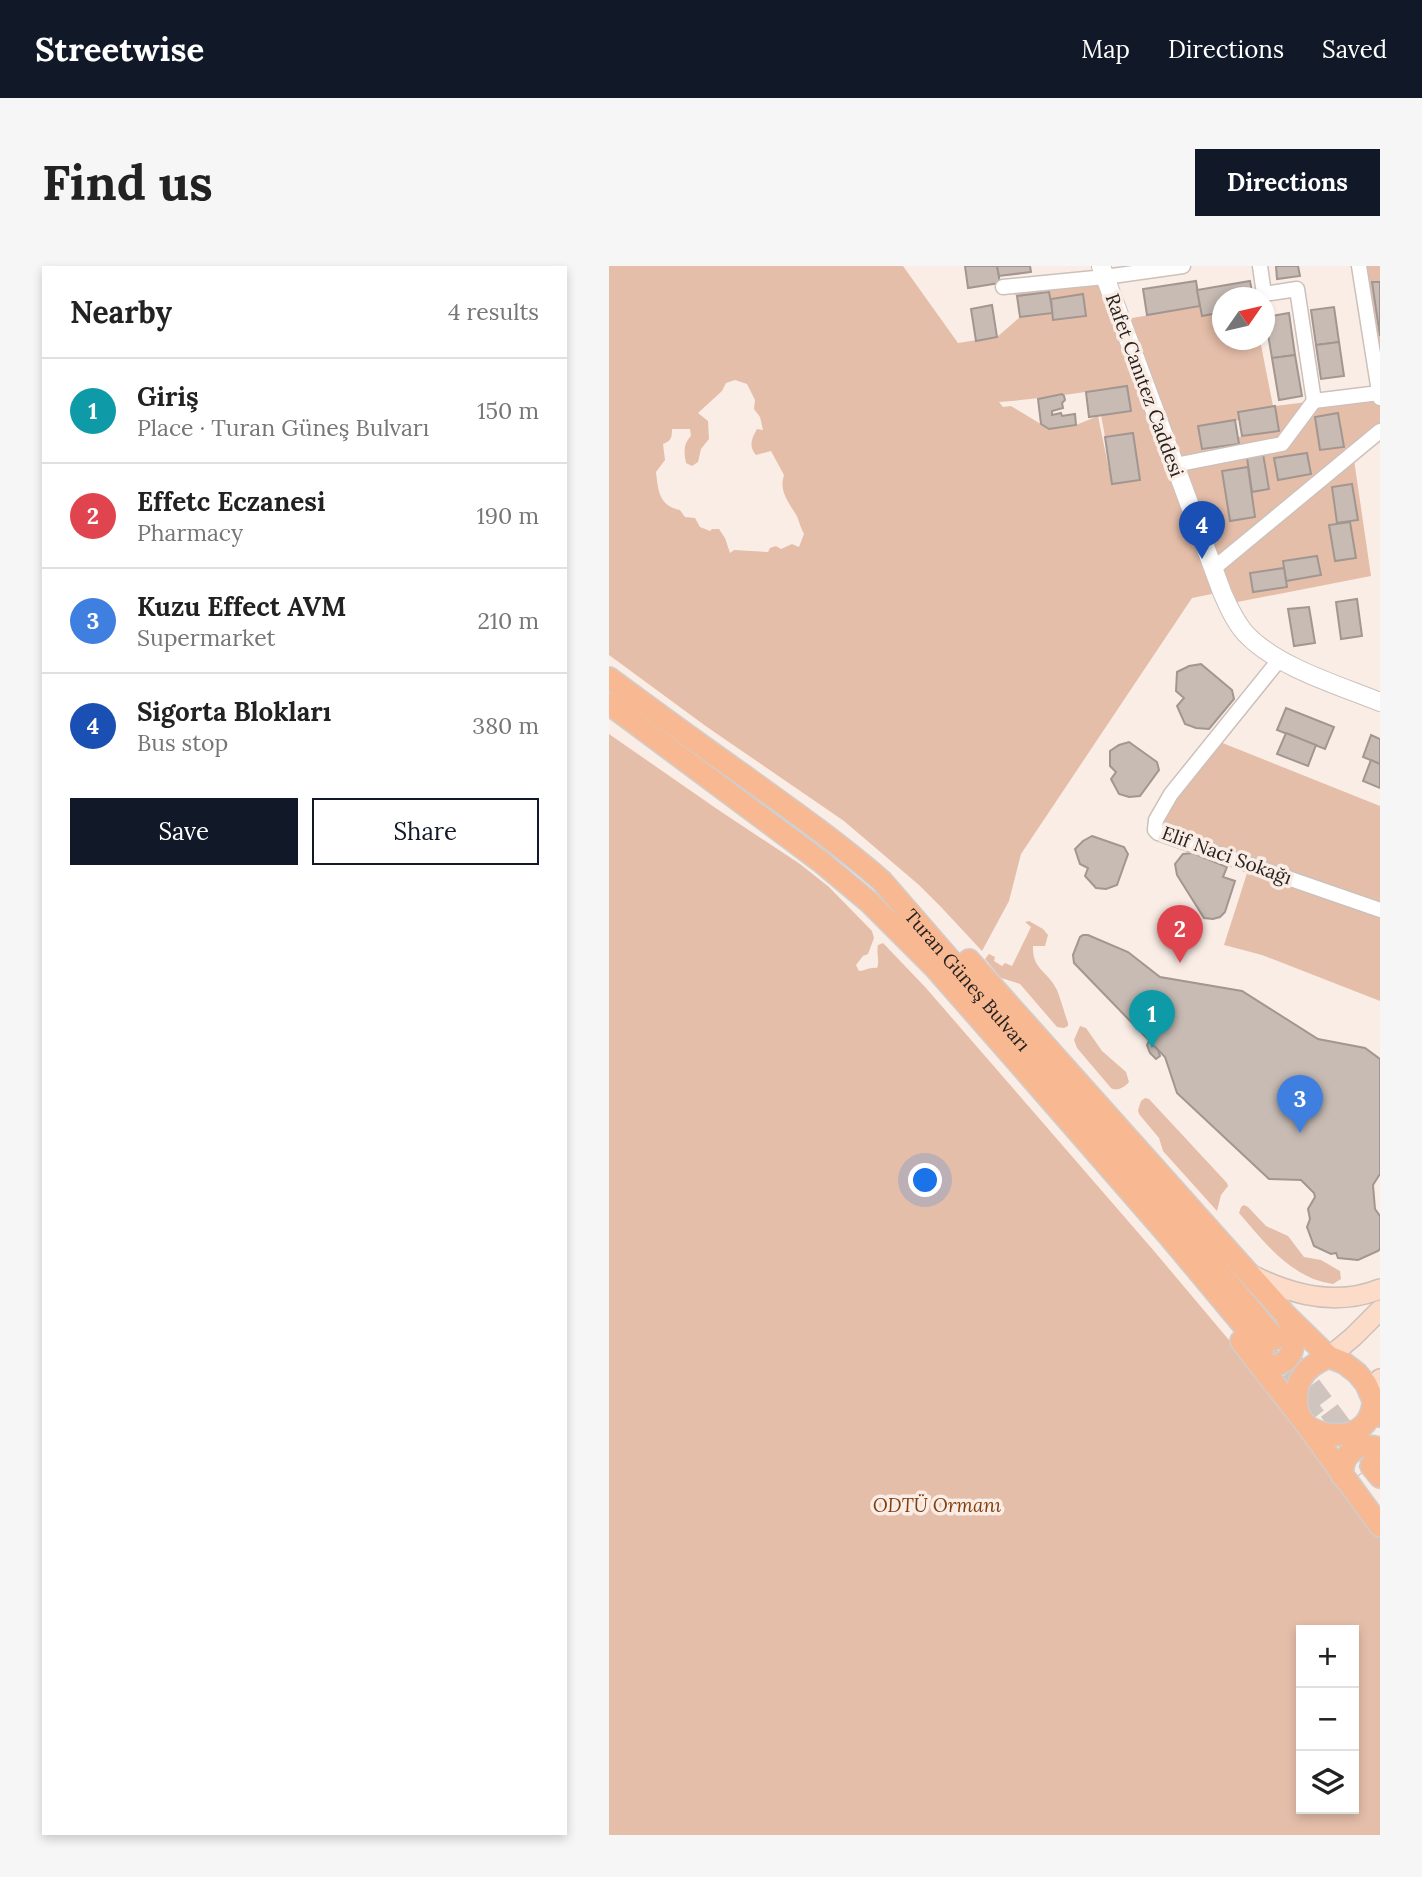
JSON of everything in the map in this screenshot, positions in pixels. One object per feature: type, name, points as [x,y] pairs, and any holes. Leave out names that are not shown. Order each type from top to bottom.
[{"type":"main road","name":"Turan Güneş Bulvarı","points":[[609,678],[807,820],[846,849],[882,881],[1180,1225],[1265,1350]]},
{"type":"main road","name":"Turan Güneş Bulvarı","points":[[609,704],[820,861],[869,902],[899,932],[934,986],[1184,1273],[1265,1350]]},
{"type":"main road","points":[[882,881],[915,903],[941,928],[1285,1314],[1329,1357],[1344,1363],[1357,1373],[1366,1384],[1376,1410]]},
{"type":"main road","points":[[1245,1272],[1298,1294],[1316,1297],[1351,1297],[1380,1289]]},
{"type":"main road","points":[[1380,1310],[1329,1357],[1314,1364],[1299,1381],[1296,1394],[1303,1421],[1328,1435],[1348,1434],[1366,1422],[1376,1410],[1380,1379]]},
{"type":"main road","points":[[1265,1350],[1275,1365],[1290,1356],[1294,1334],[1285,1314]]},
{"type":"main road","points":[[1265,1350],[1303,1421],[1367,1468],[1380,1502]]},
{"type":"main road","points":[[1367,1468],[1380,1526]]},
{"type":"street","points":[[1003,287],[1103,272],[1183,266]]},
{"type":"street","points":[[1175,464],[1282,444],[1314,401],[1297,289],[1264,293],[1260,266]]},
{"type":"street","points":[[1314,401],[1379,396],[1359,266]]},
{"type":"street","name":"Rafet Canıtez Caddesi","points":[[1103,272],[1213,569],[1239,625],[1262,648],[1279,660],[1380,702]]},
{"type":"street","points":[[1213,569],[1380,430]]},
{"type":"street","name":"Elif Naci Sokağı","points":[[1279,660],[1171,794],[1156,820],[1156,830],[1158,833],[1380,910]]},
{"type":"green space","points":[[609,266],[903,266],[958,343],[997,337],[1020,317],[1053,313],[1054,320],[1085,315],[1082,295],[1051,299],[1049,292],[1017,296],[1003,287],[1105,277],[1121,320],[1200,306],[1202,316],[1212,314],[1212,350],[1262,350],[1273,406],[1239,412],[1240,420],[1199,426],[1202,449],[1238,444],[1238,437],[1278,431],[1275,406],[1379,393],[1359,266],[1380,266],[1380,431],[1353,453],[1371,576],[1227,604],[1222,592],[1192,598],[1021,854],[1009,901],[982,951],[919,885],[844,821],[707,727],[609,655]],"holes":[[[735,380],[747,384],[755,400],[754,409],[760,417],[763,430],[757,429],[752,439],[752,448],[756,455],[771,451],[784,475],[782,485],[785,495],[804,534],[799,547],[792,544],[781,549],[776,546],[768,552],[734,550],[730,553],[719,529],[710,531],[700,527],[695,518],[685,517],[680,510],[668,505],[661,496],[656,472],[665,460],[663,444],[670,439],[672,429],[690,429],[691,436],[687,442],[685,456],[686,463],[692,466],[698,462],[701,449],[709,439],[708,421],[698,413],[722,391],[726,383]],[[1127,386],[1130,411],[1101,415],[1105,437],[1133,434],[1140,480],[1112,484],[1098,416],[1076,425],[1049,429],[1011,406],[1003,407],[999,402]],[[1262,448],[1270,489],[1252,492],[1255,517],[1230,521],[1222,471],[1249,467]],[[1352,484],[1358,520],[1350,522],[1355,558],[1335,561],[1330,525],[1337,523],[1332,487]],[[1317,556],[1321,575],[1286,581],[1287,587],[1254,592],[1250,573],[1284,568],[1283,561]]]},
{"type":"green space","name":"ODTÜ Ormanı","points":[[609,734],[800,864],[829,887],[872,931],[874,938],[868,954],[856,965],[859,971],[877,968],[878,945],[883,943],[926,988],[1234,1346],[1380,1538],[1380,1835],[609,1835]]},
{"type":"green space","points":[[1215,740],[1380,806],[1380,1001],[1262,955],[1224,945],[1250,864],[1158,833],[1156,820]]},
{"type":"green space","points":[[1029,921],[1048,935],[1045,946],[1033,946],[1033,954],[1057,990],[1068,1023],[1064,1028],[1057,1027],[1020,984],[1001,978],[985,959],[989,954],[1002,966],[1005,963],[1012,966],[1031,927],[1025,922]]},
{"type":"green space","points":[[1080,1026],[1086,1028],[1102,1051],[1126,1072],[1129,1082],[1125,1086],[1111,1088],[1077,1048],[1074,1040]]},
{"type":"green space","points":[[1149,1099],[1227,1183],[1217,1211],[1163,1151],[1159,1138],[1139,1114],[1141,1101]]},
{"type":"green space","points":[[1244,1205],[1266,1226],[1288,1236],[1304,1257],[1321,1260],[1340,1271],[1341,1279],[1333,1284],[1318,1280],[1304,1275],[1280,1258],[1239,1213]]},
{"type":"building","points":[[965,266],[997,266],[1000,283],[968,288]]},
{"type":"building","points":[[997,266],[1030,266],[1031,272],[999,276]]},
{"type":"building","points":[[1276,266],[1298,266],[1300,276],[1277,279]]},
{"type":"building","points":[[1196,281],[1200,306],[1147,315],[1143,289]]},
{"type":"building","points":[[1250,281],[1251,287],[1215,287]]},
{"type":"building","points":[[1372,282],[1380,282],[1380,336]]},
{"type":"building","points":[[1212,287],[1212,314],[1202,316],[1197,290]]},
{"type":"building","points":[[1049,292],[1053,313],[1020,317],[1017,296]]},
{"type":"building","points":[[1083,294],[1086,316],[1053,320],[1051,299]]},
{"type":"building","points":[[992,305],[997,337],[976,341],[971,309]]},
{"type":"building","points":[[1334,307],[1339,342],[1316,345],[1311,310]]},
{"type":"building","points":[[1289,313],[1295,355],[1272,358],[1271,350],[1275,350],[1275,315]]},
{"type":"building","points":[[1339,342],[1344,376],[1321,379],[1316,345]]},
{"type":"building","points":[[1295,355],[1302,396],[1279,400],[1272,358]]},
{"type":"building","points":[[1127,386],[1131,411],[1089,417],[1086,392]]},
{"type":"building","points":[[1062,394],[1065,400],[1062,403],[1063,408],[1052,411],[1052,415],[1075,414],[1076,425],[1049,429],[1041,424],[1038,399]]},
{"type":"building","points":[[1275,406],[1279,431],[1242,436],[1238,412]]},
{"type":"building","points":[[1338,413],[1344,447],[1320,450],[1315,417]]},
{"type":"building","points":[[1235,420],[1239,444],[1202,449],[1198,426]]},
{"type":"building","points":[[1133,433],[1140,480],[1112,484],[1105,437]]},
{"type":"building","points":[[1262,448],[1269,489],[1252,492],[1246,451]]},
{"type":"building","points":[[1307,453],[1311,474],[1278,480],[1274,458]]},
{"type":"building","points":[[1248,467],[1255,517],[1230,521],[1222,471]]},
{"type":"building","points":[[1352,484],[1358,520],[1337,523],[1332,487]]},
{"type":"building","points":[[1350,522],[1356,558],[1335,561],[1329,525]]},
{"type":"building","points":[[1317,556],[1321,575],[1286,581],[1283,561]]},
{"type":"building","points":[[1284,568],[1287,587],[1253,592],[1250,573]]},
{"type":"building","points":[[1357,599],[1362,636],[1341,639],[1336,602]]},
{"type":"building","points":[[1309,607],[1315,643],[1294,646],[1288,609]]},
{"type":"building","points":[[1201,664],[1232,690],[1234,699],[1209,729],[1185,724],[1177,706],[1184,698],[1176,691],[1177,672]]},
{"type":"building","points":[[1286,708],[1334,727],[1325,749],[1277,730]]},
{"type":"building","points":[[1286,733],[1316,745],[1308,766],[1277,754]]},
{"type":"building","points":[[1371,735],[1380,739],[1380,764],[1363,757]]},
{"type":"building","points":[[1129,742],[1157,762],[1159,770],[1140,796],[1119,794],[1111,779],[1116,772],[1110,766],[1110,751]]},
{"type":"building","points":[[1371,760],[1380,764],[1380,788],[1363,781]]},
{"type":"building","points":[[1092,836],[1124,847],[1128,854],[1117,885],[1106,889],[1096,888],[1085,876],[1088,868],[1080,864],[1075,849]]},
{"type":"building","points":[[1193,853],[1227,867],[1223,877],[1235,881],[1225,912],[1220,917],[1204,918],[1177,875],[1175,864],[1183,854]]},
{"type":"building","points":[[1083,935],[1128,952],[1160,977],[1242,991],[1318,1039],[1365,1048],[1380,1059],[1380,1174],[1373,1185],[1375,1209],[1380,1216],[1378,1251],[1358,1260],[1338,1258],[1336,1253],[1331,1254],[1314,1246],[1307,1227],[1310,1219],[1308,1209],[1315,1197],[1314,1193],[1301,1180],[1269,1179],[1177,1093],[1165,1057],[1074,963],[1073,955]]},
{"type":"building","points":[[1149,1041],[1158,1050],[1160,1056],[1156,1059],[1150,1053],[1147,1045]]},
{"type":"tunnel","points":[[1265,1351],[1360,1475]]},
{"type":"tunnel","points":[[1292,1361],[1371,1466]]},
{"type":"place","name":"Sigorta Blokları","points":[[1202,559]]},
{"type":"place","name":"Effetc Eczanesi","points":[[1180,963]]},
{"type":"place","name":"Giriş","points":[[1152,1048]]},
{"type":"place","name":"Kuzu Effect AVM","points":[[1300,1133]]}]
